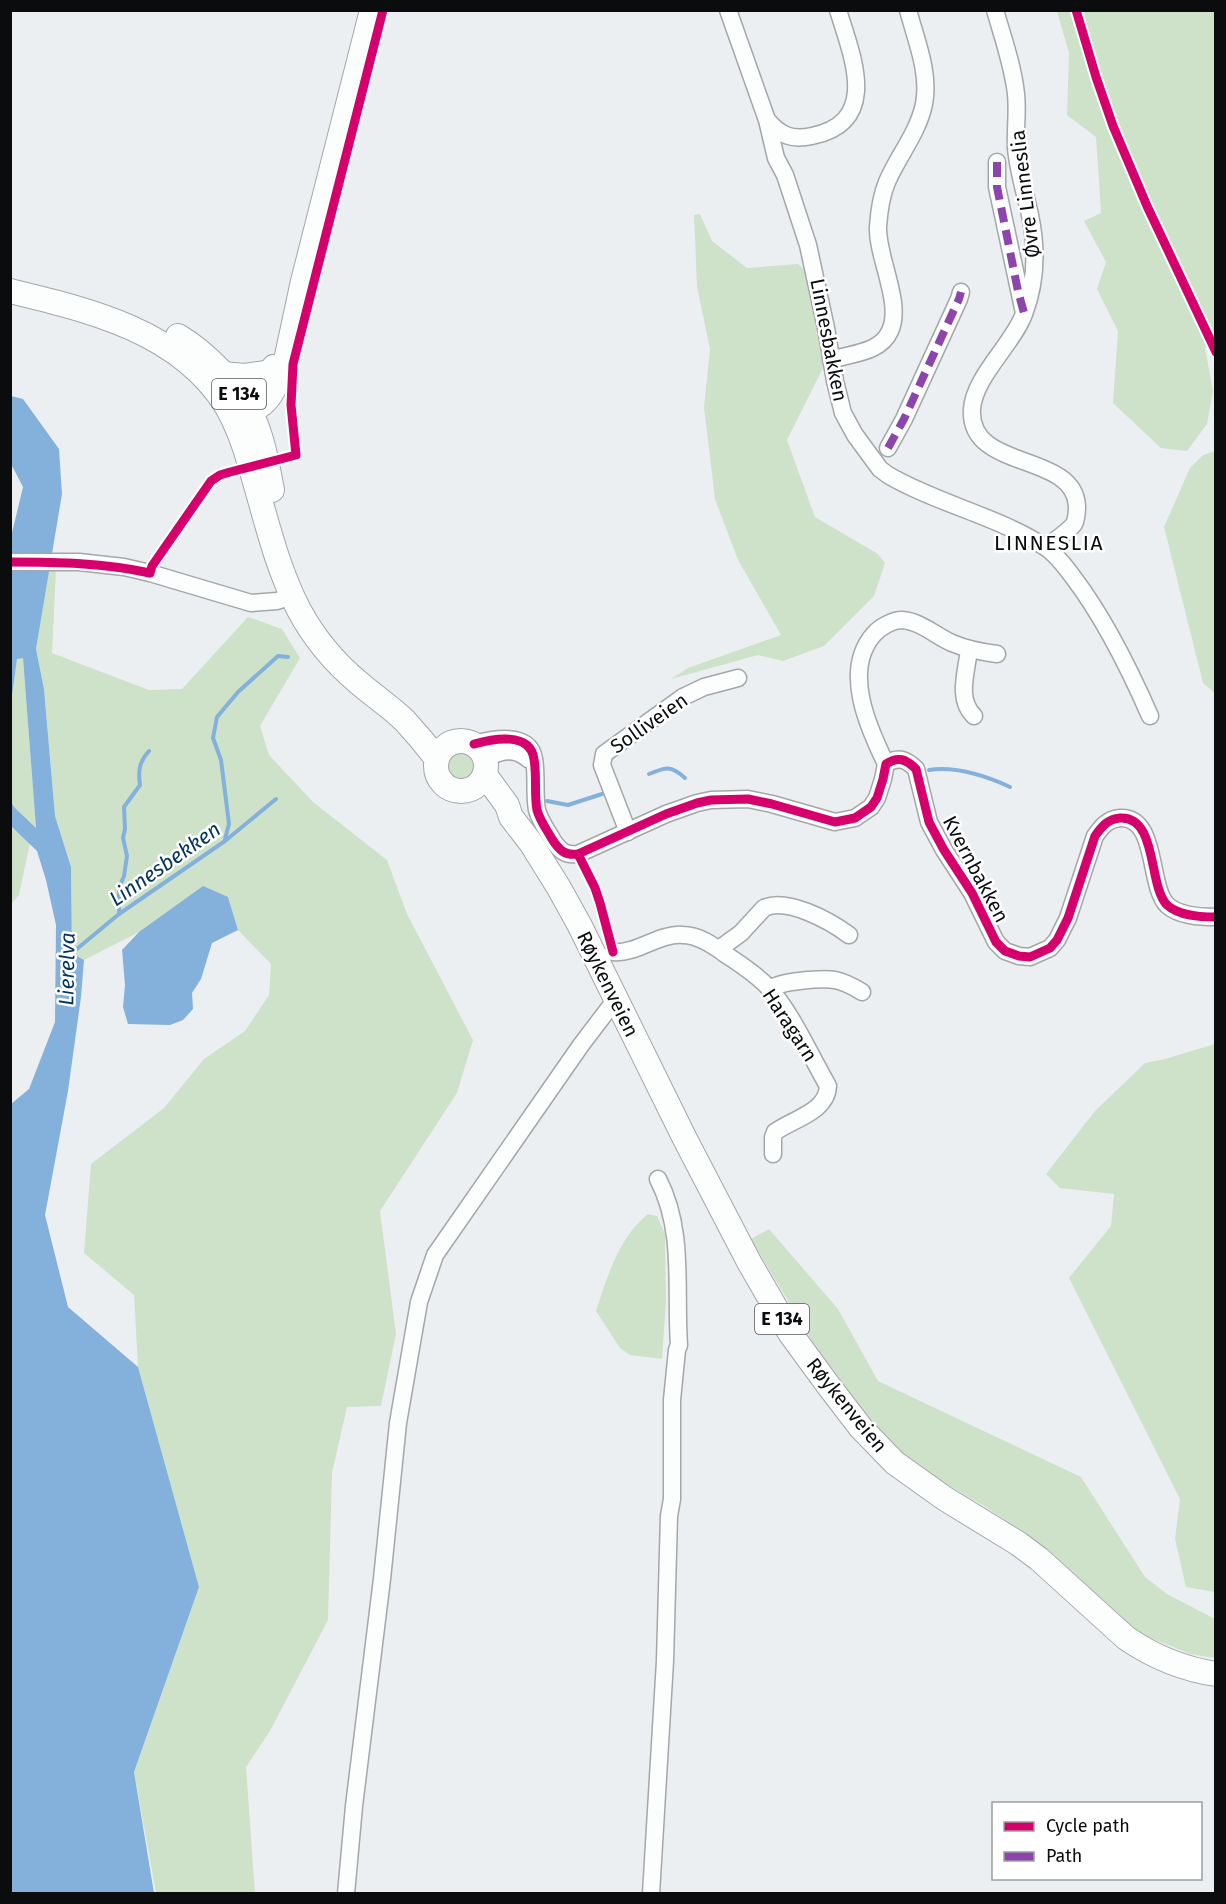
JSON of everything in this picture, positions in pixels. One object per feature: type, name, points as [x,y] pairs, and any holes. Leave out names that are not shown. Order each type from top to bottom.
[{"type":"highway","name":"Røykenveien","points":[[10,291],[132,318],[167,330],[208,357],[223,374],[259,434],[275,512],[281,567],[292,596],[311,631],[335,661],[405,721],[467,762],[531,843],[580,926],[721,1209],[770,1300],[807,1356],[861,1428],[895,1462],[921,1483],[1001,1532],[1039,1559],[1132,1643],[1168,1662],[1191,1670],[1215,1674]]},
{"type":"highway","name":"Røykenveien","points":[[88,310],[131,327],[168,348],[204,378],[221,398],[242,409]]},
{"type":"highway","name":"E 134","points":[[223,374],[244,376],[266,373]]},
{"type":"main road","points":[[242,409],[264,406],[272,398],[283,368],[286,342],[370,10]]},
{"type":"main road","points":[[242,409],[286,342]]},
{"type":"street","name":"Linnesbakken","points":[[728,10],[767,120],[777,158],[815,271],[835,381],[843,413],[855,435],[880,469],[888,475],[942,502],[1006,527],[1046,547],[1068,570],[1102,619],[1150,716]]},
{"type":"street","points":[[767,120],[776,130],[789,137],[797,138],[819,134],[836,127],[848,116],[854,105],[857,88],[856,74],[838,10]]},
{"type":"street","points":[[831,360],[869,351],[884,340],[892,323],[893,305],[880,246],[879,216],[887,182],[906,150],[919,119],[926,86],[924,67],[908,10]]},
{"type":"street","name":"Øvre Linneslia","points":[[995,10],[1014,79],[1017,103],[1016,148],[1033,237],[1034,269],[1032,286],[1024,313],[1017,328],[977,390],[972,407],[972,418],[977,431],[987,444],[1056,475],[1072,490],[1077,503],[1077,516],[1074,523],[1046,547]]},
{"type":"street","points":[[784,175],[789,148],[797,138]]},
{"type":"street","points":[[997,162],[997,187],[1024,313]]},
{"type":"street","points":[[888,448],[904,419],[961,292]]},
{"type":"street","points":[[10,562],[100,564],[139,570],[251,603],[277,601],[292,596]]},
{"type":"street","points":[[467,762],[510,751],[523,755],[534,768],[539,817],[563,852],[578,854],[688,806],[723,799],[748,799],[835,822],[847,820],[855,818],[871,807],[884,779],[886,764],[865,716],[860,693],[861,659],[872,635],[879,628],[893,621],[902,620],[915,623],[954,644],[997,654]]},
{"type":"street","points":[[969,649],[964,684],[965,704],[974,716]]},
{"type":"street","name":"Solliveien","points":[[628,832],[602,765],[604,754],[683,697],[704,687],[738,678]]},
{"type":"street","name":"Kvernbakken","points":[[886,764],[893,759],[900,758],[916,769],[929,822],[972,893],[996,942],[1005,951],[1030,957],[1050,948],[1057,940],[1068,918],[1095,836],[1102,825],[1114,819],[1126,818],[1140,826],[1147,841],[1161,896],[1166,904],[1176,911],[1196,916],[1215,917]]},
{"type":"street","points":[[719,949],[741,933],[764,908],[769,906],[812,913],[849,935]]},
{"type":"street","name":"Haragarn","points":[[613,952],[628,951],[672,935],[686,935],[719,949],[758,977],[770,989],[784,1008],[828,1086],[826,1098],[819,1106],[775,1132],[773,1154]]},
{"type":"street","points":[[770,989],[780,984],[835,980],[862,992]]},
{"type":"street","points":[[346,1893],[398,1423],[419,1302],[435,1255],[581,1045],[616,999]]},
{"type":"street","points":[[651,1893],[666,1649],[669,1516],[672,1499],[672,1400],[679,1345],[675,1228],[664,1190],[658,1179]]},
{"type":"green space","points":[[1057,11],[1215,11],[1216,334],[1205,348],[1213,391],[1207,424],[1187,451],[1161,448],[1113,403],[1118,331],[1097,289],[1106,262],[1084,221],[1101,213],[1096,137],[1067,115],[1069,53]]},
{"type":"green space","points":[[700,214],[712,241],[747,268],[798,264],[807,272],[823,368],[787,440],[815,517],[878,554],[885,563],[874,596],[824,646],[783,661],[758,655],[671,679],[688,668],[781,635],[738,560],[715,499],[704,407],[710,349],[697,287],[694,215]]},
{"type":"green space","points":[[1216,451],[1215,693],[1203,683],[1164,527],[1190,468],[1203,455]]},
{"type":"green space","points":[[49,568],[56,569],[52,653],[149,690],[182,689],[248,617],[282,629],[300,658],[260,726],[269,755],[313,802],[387,860],[407,914],[473,1040],[457,1093],[380,1211],[396,1334],[381,1406],[347,1407],[332,1473],[328,1620],[270,1731],[246,1767],[255,1893],[156,1893],[134,1772],[199,1587],[138,1367],[134,1295],[84,1253],[91,1164],[164,1108],[204,1059],[245,1031],[269,995],[271,964],[238,930],[228,897],[139,932],[84,960],[72,953],[71,867],[55,816],[44,689],[36,649]]},
{"type":"green space","points":[[17,658],[23,658],[36,829],[11,802],[11,703]]},
{"type":"green space","points":[[460,751],[471,755],[475,766],[471,777],[460,781],[449,777],[445,766],[449,755]]},
{"type":"green space","points":[[11,826],[30,843],[19,895],[11,904]]},
{"type":"green space","points":[[1216,1044],[1215,1592],[1186,1587],[1175,1539],[1180,1499],[1069,1278],[1111,1226],[1114,1194],[1060,1188],[1046,1174],[1095,1111],[1145,1063]]},
{"type":"green space","points":[[648,1214],[657,1216],[665,1234],[666,1302],[662,1359],[630,1355],[620,1348],[596,1311],[615,1258],[629,1234]]},
{"type":"green space","points":[[769,1229],[838,1309],[878,1381],[1081,1477],[1145,1577],[1167,1594],[1215,1618],[1215,1658],[1190,1654],[1146,1636],[1127,1624],[1031,1537],[984,1506],[930,1475],[897,1449],[874,1426],[812,1341],[751,1239]]},
{"type":"water","name":"Lierelva","points":[[11,396],[23,399],[59,449],[62,494],[36,649],[44,689],[55,816],[71,867],[72,953],[84,960],[68,1091],[45,1215],[68,1307],[138,1367],[199,1587],[134,1772],[154,1893],[11,1893],[11,1104],[29,1089],[55,1022],[56,925],[37,851],[11,826],[11,802],[36,828],[23,658],[17,659],[11,703],[11,537],[23,487],[11,464]]},
{"type":"water","points":[[203,886],[228,897],[238,930],[212,943],[201,979],[192,993],[193,1009],[183,1020],[170,1025],[128,1024],[123,1007],[125,985],[122,950],[139,932]]},
{"type":"waterway","points":[[225,839],[229,824],[221,760],[213,738],[217,717],[238,692],[278,656],[288,657]]},
{"type":"waterway","points":[[119,914],[119,888],[124,876],[127,856],[123,838],[124,807],[140,785],[140,767],[149,751]]},
{"type":"waterway","name":"Linnesbekken","points":[[649,774],[668,768],[685,778]]},
{"type":"waterway","name":"Linnesbekken","points":[[929,770],[950,769],[971,773],[1010,787]]},
{"type":"waterway","name":"Linnesbekken","points":[[547,801],[568,805],[602,794]]},
{"type":"waterway","name":"Linnesbekken","points":[[72,953],[119,914],[225,841],[276,799]]},
{"type":"marked path","points":[[997,162],[997,187],[1024,313]]},
{"type":"marked path","points":[[888,448],[904,419],[961,292]]},
{"type":"cycle path","points":[[10,562],[81,564],[150,573],[152,566],[211,481],[220,475],[296,455],[291,405],[293,364],[383,10]]},
{"type":"cycle path","points":[[1076,10],[1113,126],[1147,206],[1216,352]]},
{"type":"cycle path","points":[[474,744],[509,739],[525,744],[531,750],[535,765],[538,814],[557,846],[569,854],[578,854],[666,814],[711,800],[748,799],[835,822],[855,818],[871,807],[877,798],[886,764],[894,760],[902,760],[916,769],[929,822],[972,893],[996,942],[1005,951],[1030,957],[1050,948],[1057,940],[1068,918],[1095,836],[1106,824],[1120,818],[1132,820],[1141,828],[1147,840],[1161,896],[1167,905],[1184,914],[1216,917]]},
{"type":"cycle path","points":[[578,854],[595,888],[613,952]]},
{"type":"district","name":"LINNESLIA","points":[[1049,543]]}]
